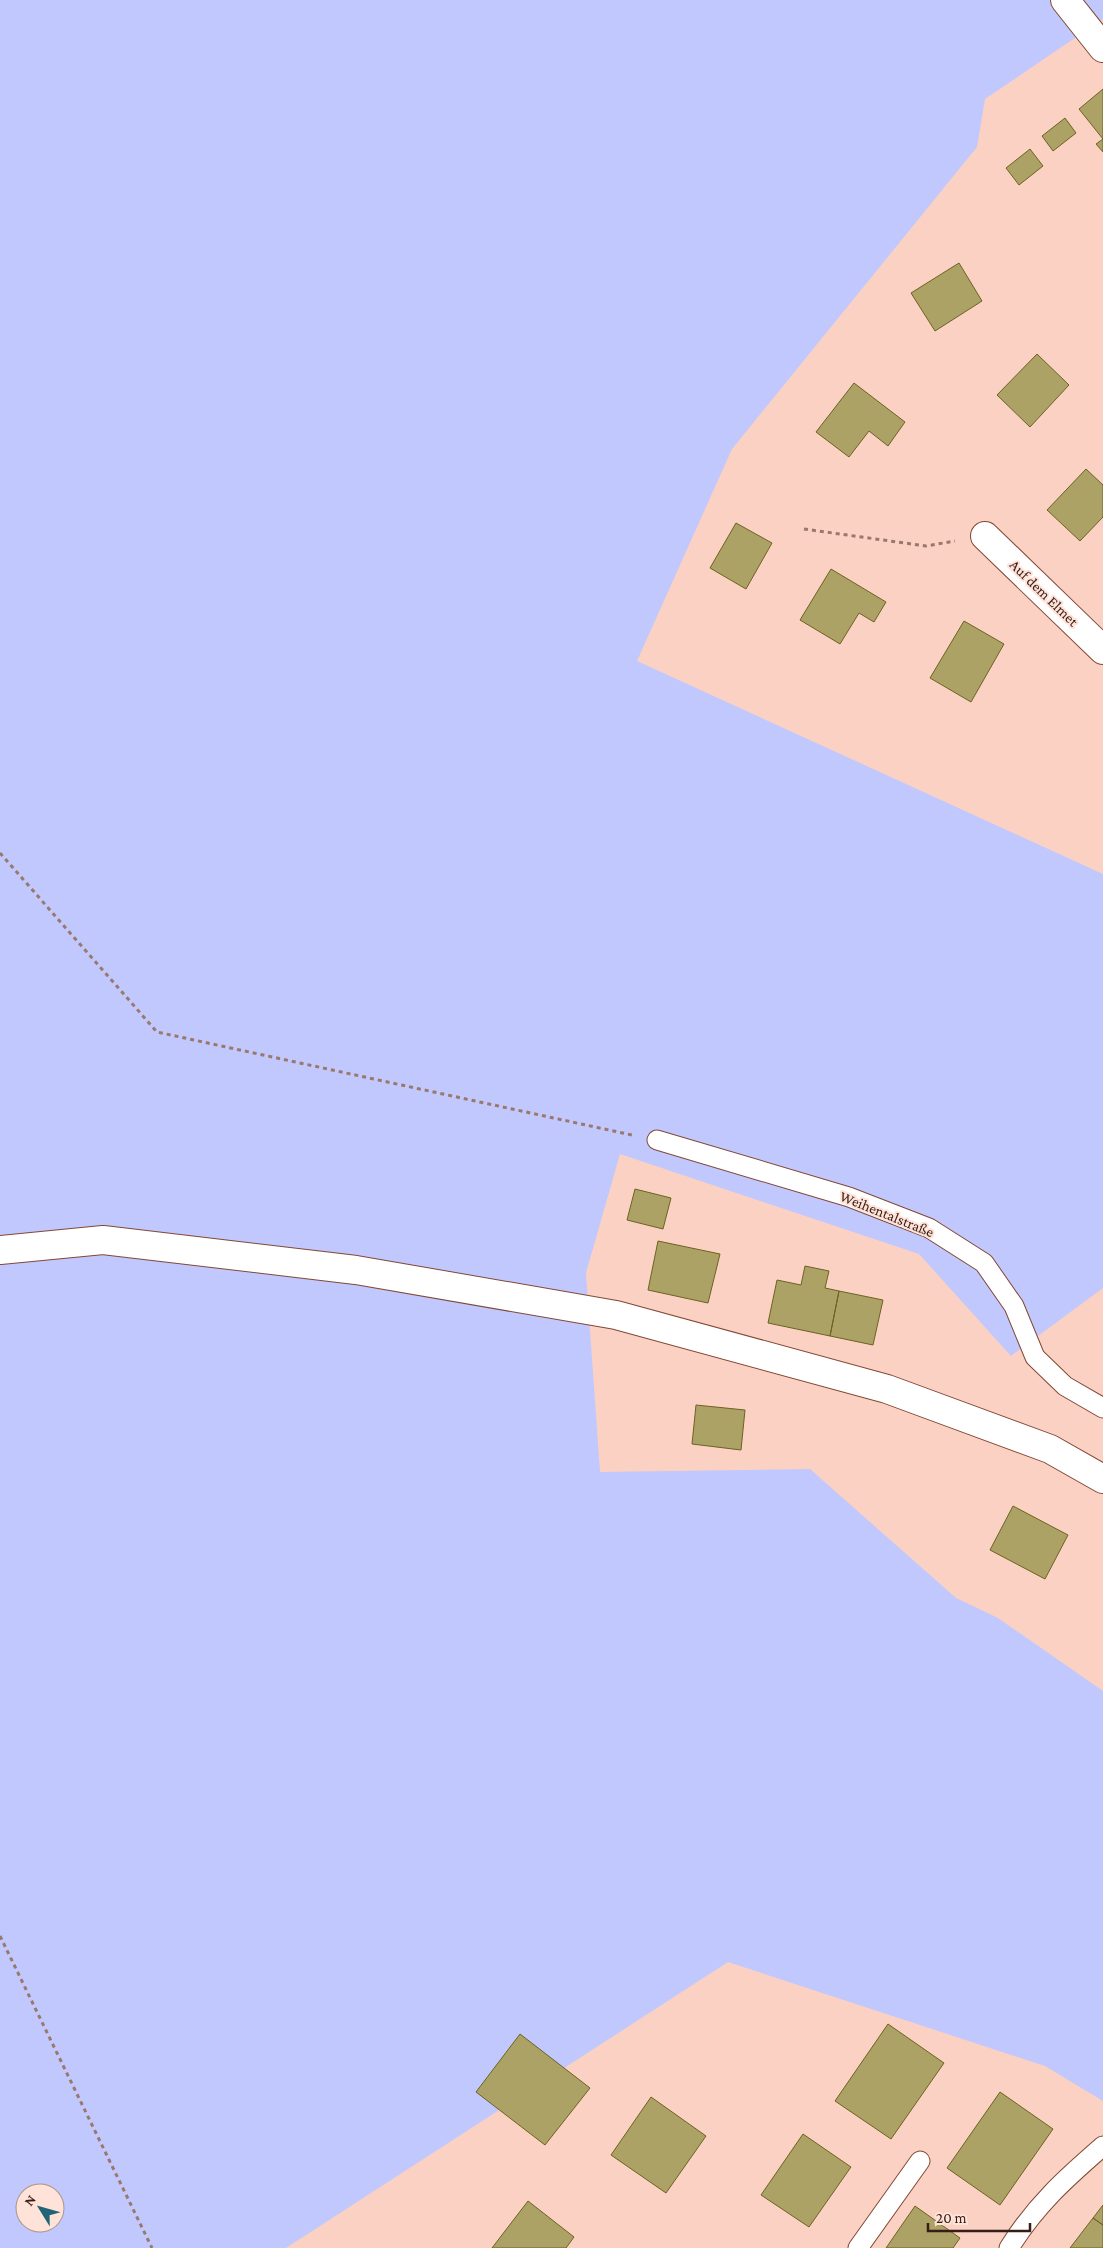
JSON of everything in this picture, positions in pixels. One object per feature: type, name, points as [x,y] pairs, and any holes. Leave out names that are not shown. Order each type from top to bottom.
[{"type":"street","points":[[1065,0],[1103,48]]},
{"type":"street","name":"Auf dem Elmet","points":[[985,536],[1103,650]]},
{"type":"street","points":[[0,1250],[103,1240],[356,1270],[616,1315],[887,1389],[1050,1449],[1103,1479]]},
{"type":"lane","name":"Weihentalstraße","points":[[657,1140],[849,1197],[930,1228],[984,1263],[1014,1306],[1035,1357],[1065,1386],[1103,1408]]},
{"type":"lane","points":[[1009,2248],[1027,2221],[1060,2184],[1103,2146]]},
{"type":"lane","points":[[858,2248],[920,2160]]},
{"type":"path","points":[[804,529],[926,546],[985,536]]},
{"type":"path","points":[[0,853],[157,1032],[657,1140]]},
{"type":"path","points":[[0,1936],[152,2248]]},
{"type":"shaded area","points":[[0,0],[1103,0],[1103,19],[985,99],[977,147],[732,449],[637,661],[1103,874],[1103,1288],[1011,1356],[919,1254],[620,1154],[586,1273],[600,1472],[810,1469],[956,1598],[998,1618],[1103,1691],[1103,2101],[1045,2066],[728,1962],[286,2248],[0,2248]]},
{"type":"building","points":[[1103,89],[1103,139],[1079,109]]},
{"type":"building","points":[[1065,118],[1076,133],[1053,151],[1042,136]]},
{"type":"building","points":[[1103,139],[1103,152],[1096,144]]},
{"type":"building","points":[[1030,149],[1043,166],[1019,185],[1006,168]]},
{"type":"building","points":[[959,263],[982,301],[935,331],[911,293]]},
{"type":"building","points":[[1037,354],[1069,385],[1030,427],[997,395]]},
{"type":"building","points":[[854,383],[905,422],[888,446],[869,431],[849,457],[816,432]]},
{"type":"building","points":[[1086,469],[1103,485],[1103,517],[1080,541],[1047,510]]},
{"type":"building","points":[[736,523],[772,543],[746,589],[710,568]]},
{"type":"building","points":[[831,569],[886,602],[874,622],[859,613],[840,644],[800,620]]},
{"type":"building","points":[[964,621],[1004,644],[971,702],[930,678]]},
{"type":"building","points":[[635,1189],[671,1198],[663,1229],[627,1220]]},
{"type":"building","points":[[658,1241],[720,1254],[708,1303],[648,1290]]},
{"type":"building","points":[[805,1266],[829,1271],[825,1288],[839,1291],[830,1336],[768,1323],[777,1280],[801,1285]]},
{"type":"building","points":[[839,1291],[883,1300],[873,1345],[830,1336]]},
{"type":"building","points":[[696,1405],[745,1410],[741,1450],[692,1444]]},
{"type":"building","points":[[1013,1506],[1068,1535],[1045,1579],[990,1550]]},
{"type":"building","points":[[888,2024],[944,2063],[891,2139],[835,2101]]},
{"type":"building","points":[[520,2034],[590,2088],[545,2145],[476,2092]]},
{"type":"building","points":[[1000,2092],[1053,2129],[1000,2205],[947,2168]]},
{"type":"building","points":[[651,2097],[706,2136],[666,2193],[611,2155]]},
{"type":"building","points":[[803,2134],[851,2167],[809,2227],[761,2195]]},
{"type":"building","points":[[528,2201],[574,2237],[566,2248],[492,2248]]},
{"type":"building","points":[[1103,2205],[1103,2225],[1093,2218]]},
{"type":"building","points":[[915,2206],[960,2238],[953,2248],[886,2248]]},
{"type":"building","points":[[1093,2218],[1103,2225],[1103,2248],[1070,2248]]}]
